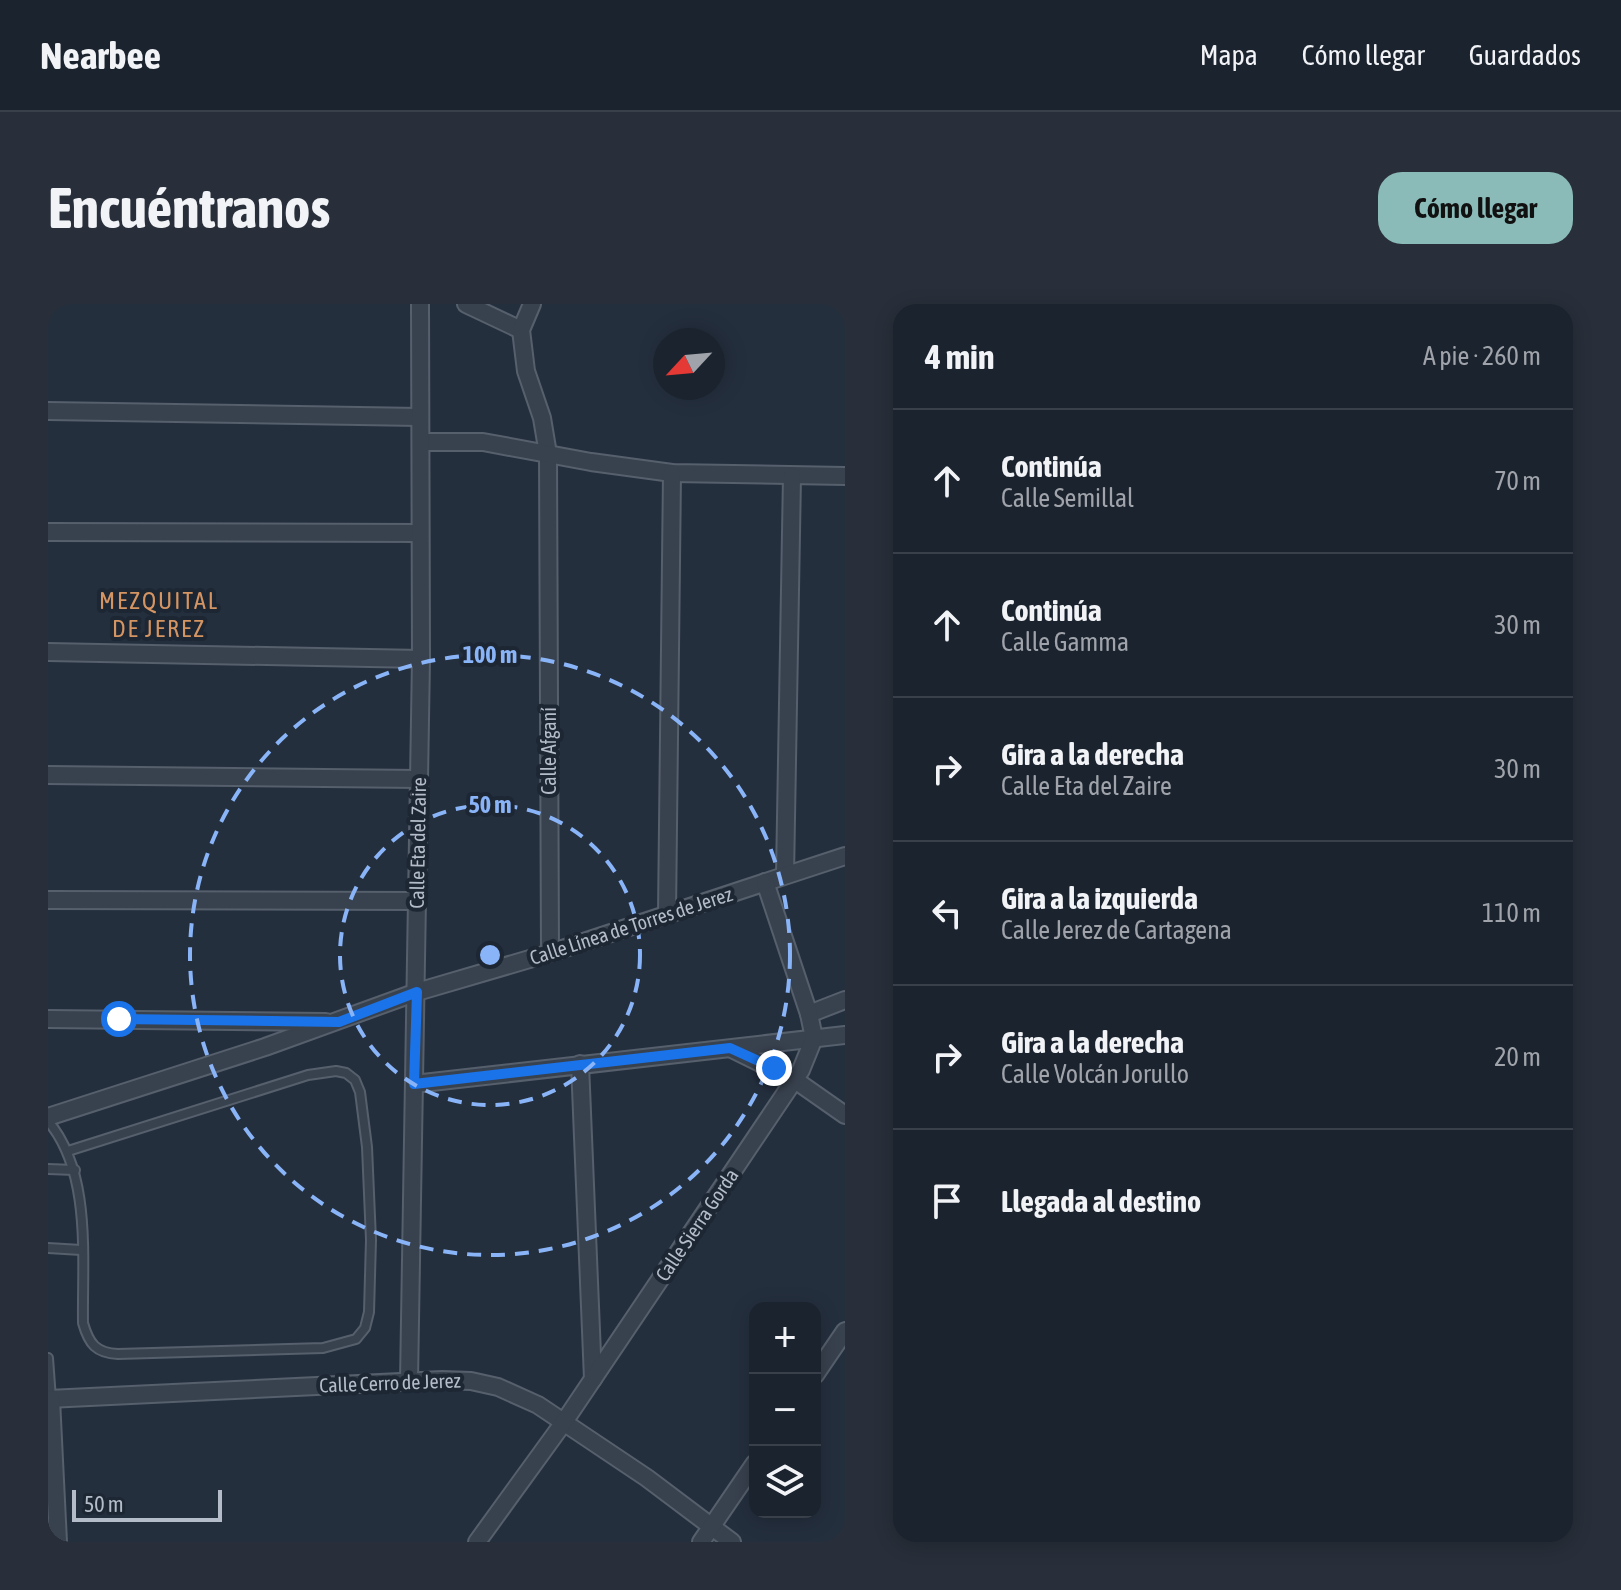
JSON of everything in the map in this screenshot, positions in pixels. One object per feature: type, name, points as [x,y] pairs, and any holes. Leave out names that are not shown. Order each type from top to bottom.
[{"type":"street","name":"Calle Eta del Zaire","points":[[409,1381],[421,659],[420,304]]},
{"type":"street","points":[[466,304],[521,330],[532,304]]},
{"type":"street","name":"Calle Afganí","points":[[521,330],[526,371],[542,418],[548,454],[550,953]]},
{"type":"street","points":[[48,411],[419,417]]},
{"type":"street","points":[[421,442],[483,442],[672,473],[845,476]]},
{"type":"street","points":[[667,914],[672,473]]},
{"type":"street","points":[[785,875],[792,476]]},
{"type":"street","points":[[48,532],[419,533]]},
{"type":"street","points":[[48,652],[421,659]]},
{"type":"street","points":[[48,775],[419,779]]},
{"type":"street","name":"Calle Línea de Torres de Jerez","points":[[48,1119],[339,1022],[417,992],[550,953],[845,856]]},
{"type":"street","points":[[765,882],[809,1014],[814,1038]]},
{"type":"street","points":[[48,900],[416,901]]},
{"type":"street","points":[[809,1014],[845,1000]]},
{"type":"street","points":[[48,1019],[339,1022]]},
{"type":"street","points":[[414,1084],[845,1035]]},
{"type":"street","name":"Calle Sierra Gorda","points":[[477,1542],[564,1422],[795,1080],[814,1038]]},
{"type":"street","points":[[730,1048],[795,1080],[845,1115]]},
{"type":"street","points":[[580,1064],[593,1379]]},
{"type":"street","points":[[816,1374],[845,1331]]},
{"type":"street","name":"Calle Cerro de Jerez","points":[[49,1399],[409,1381],[471,1381],[520,1394],[647,1478],[732,1542]]},
{"type":"street","points":[[49,1399],[58,1542]]},
{"type":"street","points":[[701,1542],[749,1472]]},
{"type":"lane","points":[[48,1119],[68,1151],[75,1170],[80,1203],[83,1323],[95,1349],[105,1354],[118,1354],[323,1348],[356,1339],[365,1328],[369,1312],[371,1240],[367,1147],[360,1092],[355,1080],[346,1073],[336,1071],[308,1075],[68,1151]]},
{"type":"lane","points":[[48,1169],[75,1170]]},
{"type":"lane","points":[[48,1248],[81,1250]]},
{"type":"lane","points":[[48,1358],[49,1399]]},
{"type":"district","name":"MEZQUITAL DE JEREZ","points":[[159,615]]},
{"type":"route","points":[[119,1019],[339,1022],[417,992],[414,1084],[730,1048],[774,1068]]}]
